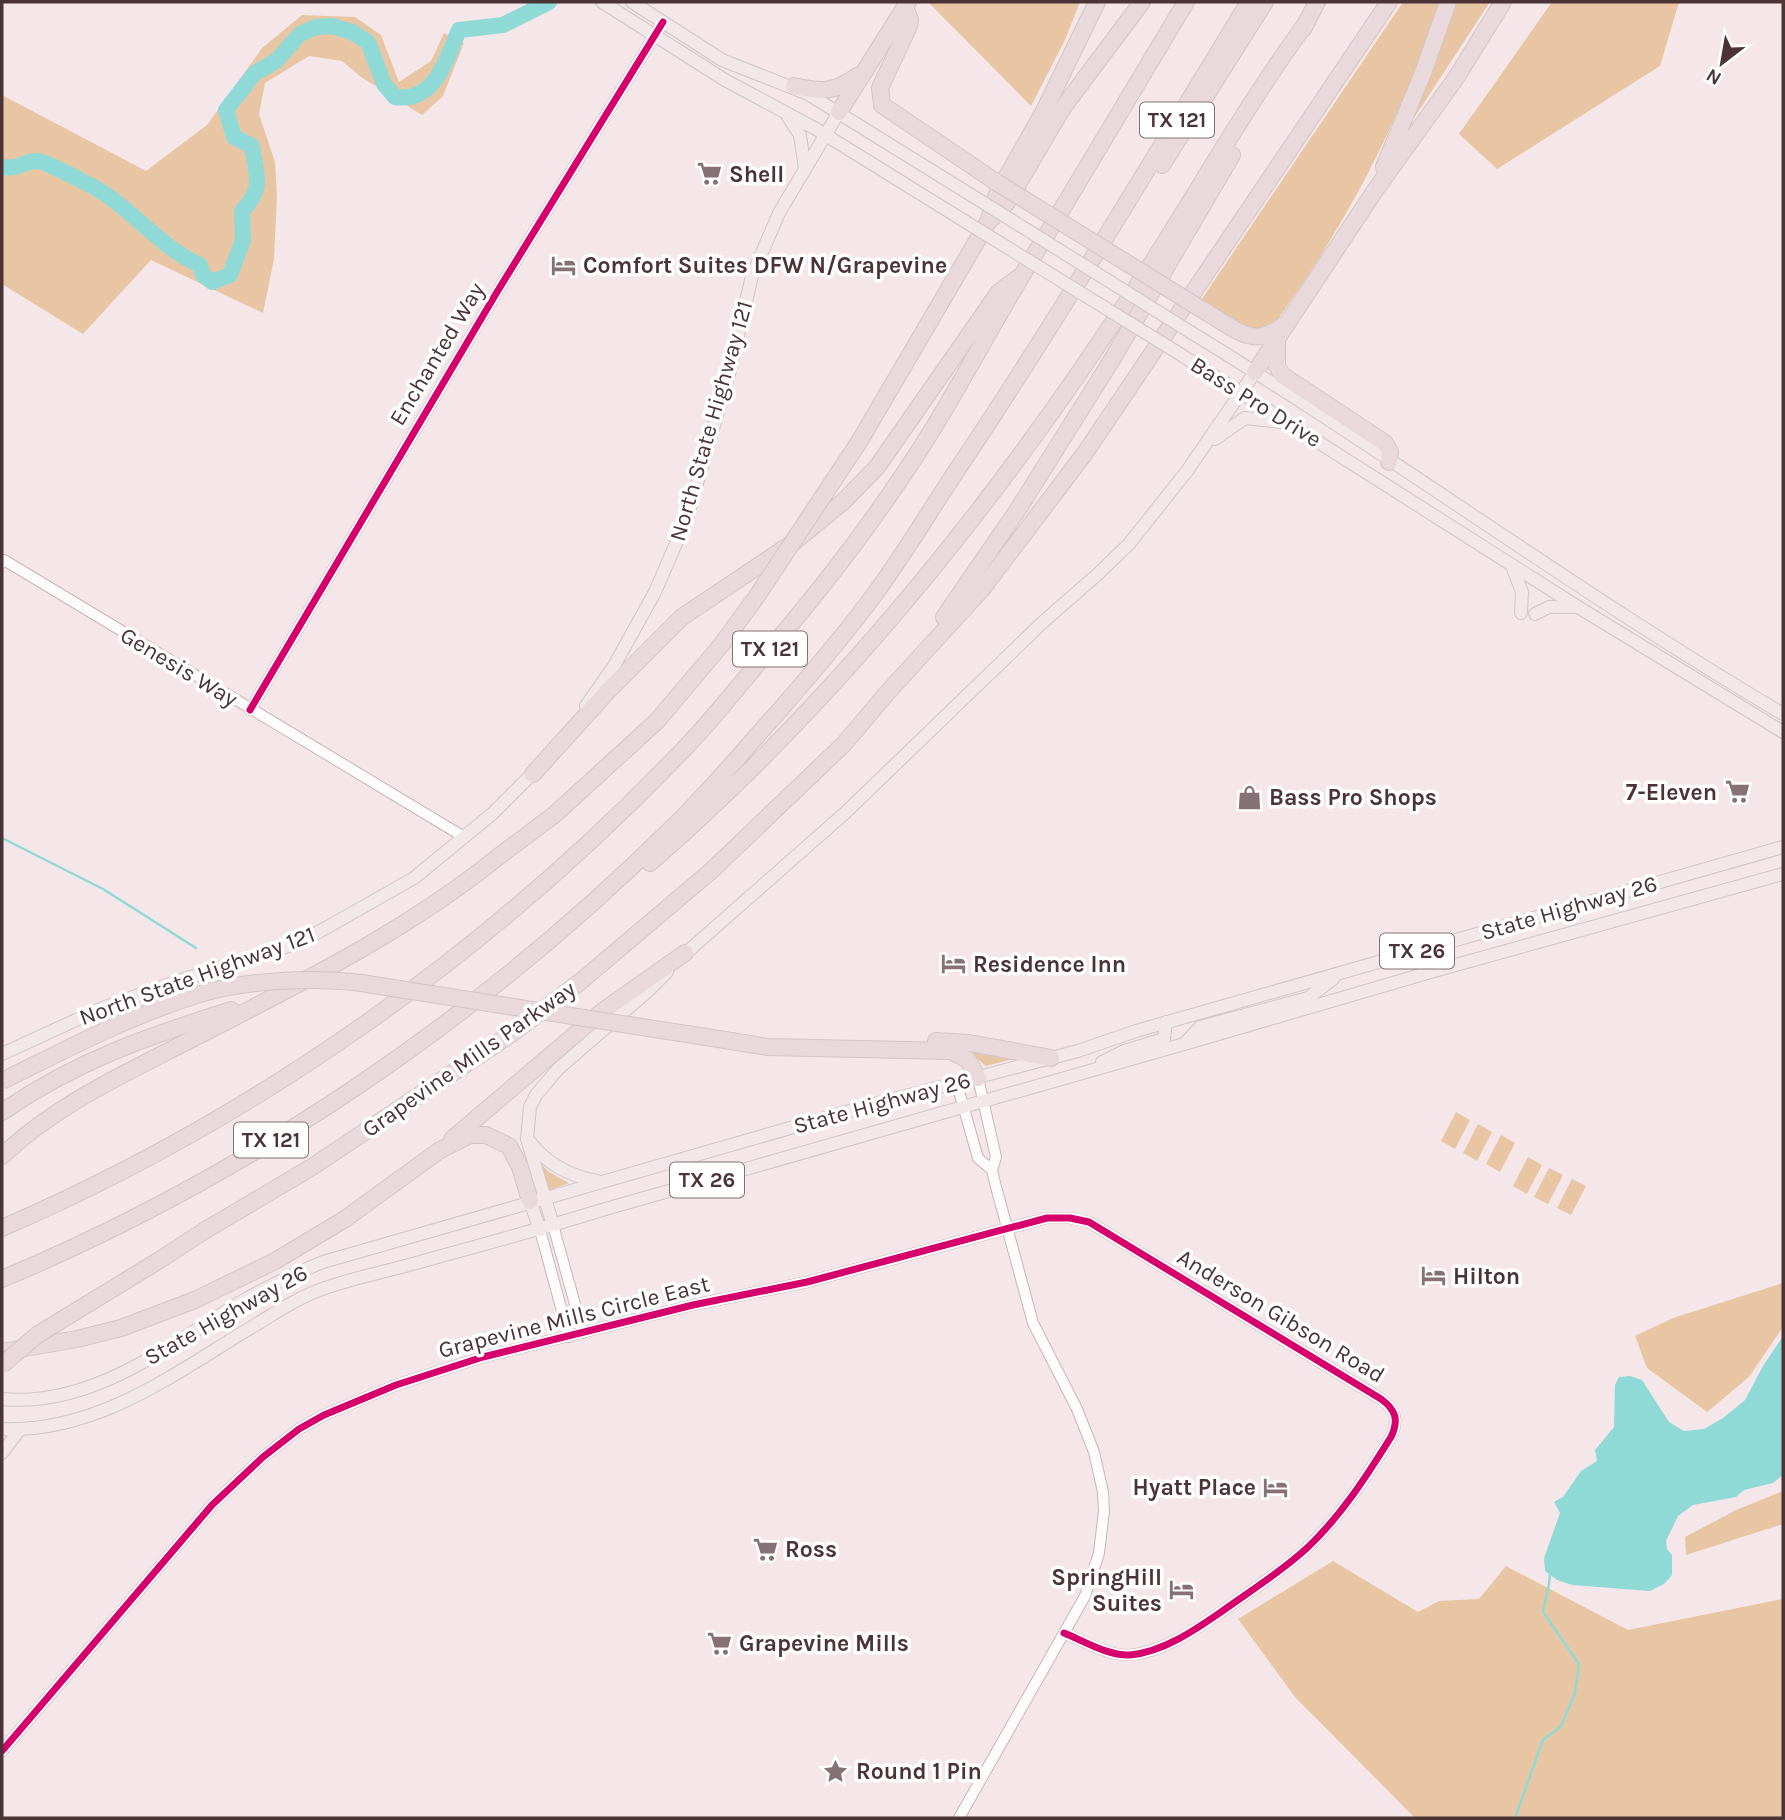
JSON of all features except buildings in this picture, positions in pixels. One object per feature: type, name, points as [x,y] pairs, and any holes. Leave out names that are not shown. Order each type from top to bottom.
[{"type":"highway","points":[[2,1156],[40,1123],[97,1088],[389,934],[462,886],[554,815],[657,721],[722,644],[757,596],[859,442],[988,222],[998,192],[1043,113],[1097,2]]},
{"type":"highway","points":[[988,222],[1008,201],[1062,109],[1142,2]]},
{"type":"highway","name":"TX 121","points":[[2,1228],[83,1192],[176,1143],[270,1087],[355,1031],[446,965],[522,902],[619,814],[695,737],[814,598],[905,472],[1186,2]]},
{"type":"highway","name":"TX 121","points":[[2,1279],[169,1200],[323,1109],[386,1068],[446,1024],[601,894],[675,825],[804,683],[877,590],[1034,356],[1249,2]]},
{"type":"highway","points":[[1105,238],[1138,204],[1265,2]]},
{"type":"highway","points":[[888,692],[959,597],[1017,511],[1113,358],[1205,191],[1317,2]]},
{"type":"highway","points":[[888,692],[982,589],[1085,453],[1389,2]]},
{"type":"highway","points":[[1376,189],[1427,64],[1448,2]]},
{"type":"highway","points":[[1255,372],[1376,189],[1456,78],[1503,2]]},
{"type":"highway","points":[[907,4],[909,26],[880,88],[882,105],[996,182],[1248,337],[1260,338],[1273,333],[1290,320]]},
{"type":"highway","points":[[839,112],[907,4]]},
{"type":"highway","points":[[794,86],[810,90],[835,90],[864,71]]},
{"type":"highway","points":[[601,894],[645,867],[705,815],[807,714],[893,618],[976,516],[1039,431],[1205,191]]},
{"type":"highway","points":[[533,774],[639,658],[682,617],[794,542],[844,501],[877,467],[999,292],[1023,274]]},
{"type":"highway","points":[[1277,340],[1278,366],[1282,375],[1385,443],[1390,452],[1389,462]]},
{"type":"highway","name":"Grapevine Mills Parkway","points":[[2,1365],[37,1335],[312,1167],[511,1034],[580,982],[711,871],[845,744],[888,692]]},
{"type":"highway","points":[[2,1352],[121,1328],[195,1300],[275,1261],[345,1219],[440,1150],[594,1019],[685,953]]},
{"type":"highway","points":[[2,1081],[106,1031],[198,995],[255,984],[316,980],[374,985],[768,1047],[951,1051],[968,1060],[978,1077]]},
{"type":"highway","points":[[2,1112],[40,1085],[108,1052],[273,997]]},
{"type":"highway","points":[[865,1048],[955,1041],[1051,1058]]},
{"type":"highway","points":[[440,1150],[470,1135],[486,1135],[502,1141],[509,1146],[517,1159],[537,1199]]},
{"type":"main road","name":"Bass Pro Drive","points":[[602,2],[725,80],[826,135],[1175,351],[1512,566],[1783,732]]},
{"type":"main road","name":"Bass Pro Drive","points":[[632,2],[722,60],[794,86],[839,112],[1255,372],[1589,594],[1783,714]]},
{"type":"main road","points":[[785,111],[800,135],[805,169]]},
{"type":"main road","name":"North State Highway 121","points":[[3,1052],[100,1009],[301,942],[414,877],[492,814],[533,774],[614,666],[655,592],[687,518],[729,374],[752,276],[779,213],[839,112]]},
{"type":"main road","points":[[546,1228],[537,1199],[527,1139],[530,1107],[546,1082],[648,991],[685,953],[845,813],[1043,622],[1129,544],[1202,451],[1255,372]]},
{"type":"main road","points":[[1202,451],[1225,430],[1245,418],[1292,425]]},
{"type":"main road","points":[[1512,566],[1522,592],[1521,613]]},
{"type":"main road","points":[[1535,614],[1549,607],[1578,607]]},
{"type":"main road","name":"State Highway 26","points":[[2,1399],[39,1399],[94,1385],[163,1352],[288,1276],[323,1262],[867,1106],[1051,1058],[1442,943],[1783,847]]},
{"type":"main road","name":"State Highway 26","points":[[20,1429],[79,1419],[126,1402],[151,1390],[289,1304],[317,1291],[366,1275],[546,1228],[1600,924],[1783,874]]},
{"type":"main road","points":[[1593,902],[1600,924]]},
{"type":"main road","points":[[1184,1044],[1200,1027],[1308,998],[1339,974]]},
{"type":"main road","points":[[1087,1072],[1114,1056],[1164,1039],[1166,1023]]},
{"type":"main road","points":[[527,1139],[538,1152],[558,1167],[579,1178],[601,1181]]},
{"type":"main road","points":[[2,1429],[20,1429]]},
{"type":"main road","points":[[2,1453],[20,1429]]},
{"type":"street","name":"Enchanted Way","points":[[250,710],[497,292],[663,22]]},
{"type":"street","name":"Genesis Way","points":[[3,562],[464,837]]},
{"type":"street","points":[[958,1818],[1085,1596],[1094,1573],[1104,1520],[1104,1492],[1094,1452],[1077,1409],[1033,1323],[992,1170],[996,1157],[978,1077]]},
{"type":"street","points":[[957,1084],[978,1158],[992,1170]]},
{"type":"street","name":"Anderson Gibson Road","points":[[1006,1227],[1047,1217],[1070,1217],[1089,1222],[1381,1399],[1392,1407],[1396,1417],[1391,1437],[1353,1496],[1308,1547],[1277,1573],[1184,1636],[1154,1649],[1128,1655],[1105,1651],[1065,1633]]},
{"type":"street","name":"Grapevine Mills Circle East","points":[[2,1751],[212,1505],[253,1465],[299,1429],[347,1404],[483,1357],[693,1305],[807,1282],[1006,1227]]},
{"type":"street","points":[[546,1228],[583,1333]]},
{"type":"street","points":[[546,1228],[569,1336]]},
{"type":"shaded area","points":[[928,2],[1080,2],[1065,40],[1031,106]]},
{"type":"shaded area","points":[[1403,2],[1440,2],[1407,91],[1380,149],[1351,205],[1279,318],[1268,327],[1248,330],[1201,300]]},
{"type":"shaded area","points":[[1454,2],[1490,2],[1410,124]]},
{"type":"shaded area","points":[[1552,2],[1679,2],[1660,66],[1497,169],[1459,134]]},
{"type":"shaded area","points":[[302,15],[355,17],[381,35],[399,82],[431,61],[444,33],[464,43],[443,96],[422,115],[361,77],[342,61],[309,56],[265,83],[259,114],[275,162],[277,196],[274,259],[263,313],[151,260],[83,334],[2,284],[2,95],[146,171],[207,125],[262,48]]},
{"type":"shaded area","points":[[967,1050],[1013,1059],[986,1066]]},
{"type":"shaded area","points":[[1456,1112],[1470,1120],[1455,1149],[1441,1141]]},
{"type":"shaded area","points":[[1478,1124],[1492,1132],[1477,1161],[1463,1153]]},
{"type":"shaded area","points":[[1501,1135],[1515,1143],[1500,1172],[1486,1164]]},
{"type":"shaded area","points":[[1528,1157],[1542,1165],[1527,1194],[1513,1186]]},
{"type":"shaded area","points":[[540,1163],[549,1172],[569,1183],[548,1191]]},
{"type":"shaded area","points":[[1549,1168],[1563,1175],[1548,1204],[1534,1197]]},
{"type":"shaded area","points":[[1572,1179],[1586,1186],[1571,1215],[1557,1208]]},
{"type":"shaded area","points":[[1783,1283],[1783,1327],[1749,1377],[1707,1412],[1647,1368],[1635,1336],[1673,1318]]},
{"type":"shaded area","points":[[1783,1491],[1783,1524],[1686,1555],[1685,1537],[1736,1510]]},
{"type":"shaded area","points":[[1333,1561],[1418,1612],[1439,1601],[1479,1599],[1506,1566],[1628,1630],[1783,1599],[1783,1818],[1415,1818],[1295,1697],[1238,1619]]},
{"type":"water","points":[[1783,1336],[1783,1475],[1773,1483],[1744,1490],[1736,1497],[1693,1505],[1678,1516],[1666,1541],[1667,1549],[1672,1555],[1672,1575],[1664,1584],[1650,1591],[1572,1585],[1557,1580],[1545,1571],[1544,1558],[1560,1513],[1554,1502],[1563,1497],[1581,1471],[1597,1461],[1595,1450],[1614,1427],[1615,1385],[1619,1377],[1630,1376],[1642,1380],[1669,1422],[1684,1431],[1704,1429],[1745,1400]]},
{"type":"waterway","points":[[2,166],[11,168],[38,161],[92,186],[120,205],[171,248],[200,265],[203,275],[212,282],[230,275],[243,240],[242,211],[254,195],[257,181],[252,146],[234,137],[226,110],[255,73],[276,61],[300,34],[316,27],[332,26],[352,32],[368,42],[384,84],[395,97],[409,97],[420,93],[437,77],[459,30],[503,25],[549,2]]},
{"type":"waterway","points":[[2,838],[103,889],[196,948]]},
{"type":"waterway","points":[[1515,1818],[1543,1740],[1561,1726],[1575,1693],[1579,1664],[1543,1612],[1550,1573]]},
{"type":"cycle path","points":[[250,710],[497,292],[663,22]]},
{"type":"cycle path","points":[[2,1751],[212,1505],[263,1457],[299,1429],[324,1415],[396,1385],[483,1357],[693,1305],[807,1282],[1047,1218],[1070,1218],[1089,1222],[1381,1399],[1395,1416],[1391,1437],[1342,1509],[1319,1536],[1287,1565],[1200,1626],[1154,1650],[1130,1655],[1105,1651],[1064,1633]]},
{"type":"place","name":"Shell","points":[[709,174]]},
{"type":"place","name":"Comfort Suites DFW N/Grapevine","points":[[563,265]]},
{"type":"place","name":"7-Eleven","points":[[1737,792]]},
{"type":"place","name":"Bass Pro Shops","points":[[1249,797]]},
{"type":"place","name":"Residence Inn","points":[[953,964]]},
{"type":"place","name":"Hilton","points":[[1433,1276]]},
{"type":"place","name":"Hyatt Place","points":[[1276,1487]]},
{"type":"place","name":"Ross","points":[[765,1549]]},
{"type":"place","name":"SpringHill Suites","points":[[1182,1590]]},
{"type":"place","name":"Grapevine Mills","points":[[719,1643]]},
{"type":"place","name":"Round 1 Pin","points":[[836,1771]]}]
